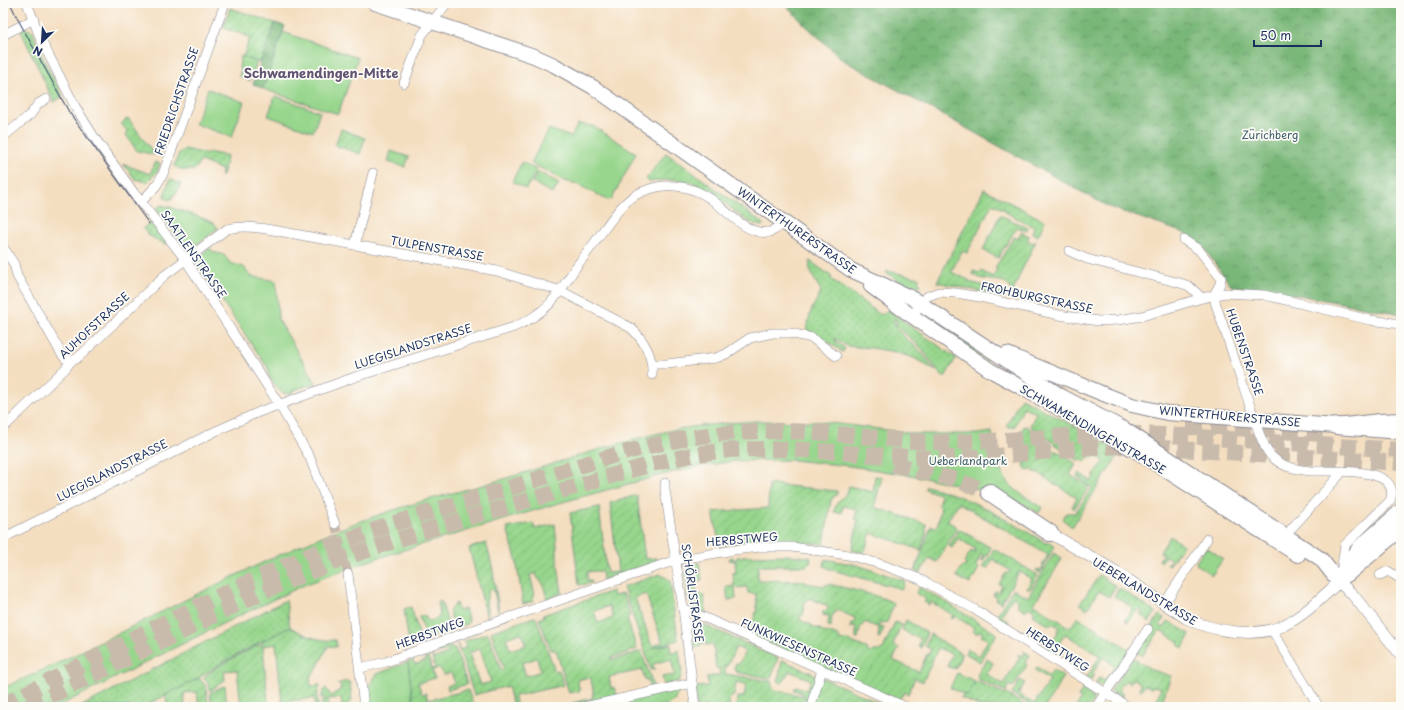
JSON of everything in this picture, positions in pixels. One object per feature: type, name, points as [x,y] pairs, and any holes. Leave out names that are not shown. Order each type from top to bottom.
[{"type":"highway","points":[[1337,430],[1401,431]]},
{"type":"highway","points":[[1337,430],[1401,439]]},
{"type":"highway","points":[[989,492],[1050,533]]},
{"type":"highway","points":[[1339,582],[1360,548],[1401,512]]},
{"type":"main road","name":"WINTERTHURERSTRASSE","points":[[375,3],[534,56],[577,77],[785,222],[851,270],[912,298],[998,354],[1005,353],[1013,355],[1100,393],[1132,405],[1167,413],[1254,419],[1337,430],[1380,421],[1401,420]]},
{"type":"main road","name":"SCHWAMENDINGENSTRASSE","points":[[851,270],[914,318],[990,370],[1136,451],[1339,582]]},
{"type":"main road","name":"SCHWAMENDINGENSTRASSE","points":[[998,354],[1062,396],[1124,429],[1322,559],[1339,582]]},
{"type":"main road","points":[[990,370],[993,361],[998,354]]},
{"type":"main road","name":"UEBERLANDSTRASSE","points":[[1339,582],[1401,528]]},
{"type":"street","name":"SAATLENSTRASSE","points":[[27,3],[41,40],[76,108],[94,137],[134,193],[185,259],[279,404],[310,458],[335,524]]},
{"type":"street","name":"FRIEDRICHSTRASSE","points":[[142,202],[156,186],[163,174],[224,3]]},
{"type":"street","points":[[404,83],[422,35],[447,3]]},
{"type":"street","points":[[3,35],[34,19]]},
{"type":"street","points":[[3,137],[31,114],[38,104],[46,99]]},
{"type":"street","points":[[355,245],[373,173]]},
{"type":"street","name":"LUEGISLANDSTRASSE","points":[[3,538],[216,431],[279,404],[355,377],[514,327],[528,321],[552,303],[622,205],[630,198],[648,189],[664,186],[678,186],[692,189],[710,199],[741,223],[751,229],[763,232],[776,230],[785,222]]},
{"type":"street","name":"TULPENSTRASSE","points":[[185,259],[227,229],[237,226],[250,226],[497,271],[561,291],[631,328],[643,341],[648,350],[653,364],[652,375]]},
{"type":"street","points":[[1184,240],[1199,250],[1221,278],[1220,284],[1214,295]]},
{"type":"street","points":[[3,247],[14,264],[18,276],[61,353],[70,361]]},
{"type":"street","points":[[1069,251],[1088,259],[1189,286],[1202,298]]},
{"type":"street","name":"AUHOFSTRASSE","points":[[3,428],[65,369],[70,361],[76,359],[82,354],[165,275],[185,259]]},
{"type":"street","name":"FROHBURGSTRASSE","points":[[919,303],[928,296],[938,292],[947,292],[980,297],[1059,315],[1098,321],[1118,320],[1142,316],[1224,293],[1264,295],[1370,320],[1401,324]]},
{"type":"street","name":"HUBENSTRASSE","points":[[1214,295],[1254,419],[1267,451],[1272,457],[1286,466],[1295,469],[1310,471],[1376,473],[1391,483],[1394,490],[1390,501],[1345,545],[1339,582]]},
{"type":"street","points":[[914,318],[919,303]]},
{"type":"street","points":[[653,364],[667,364],[716,358],[726,354],[750,338],[773,332],[790,333],[812,338],[836,356]]},
{"type":"street","points":[[1291,529],[1343,471]]},
{"type":"street","name":"SCHÖRLISTRASSE","points":[[665,483],[683,608],[695,707]]},
{"type":"street","name":"UEBERLANDSTRASSE","points":[[1050,533],[1115,571],[1186,618],[1209,628],[1225,631],[1239,632],[1272,630],[1283,626],[1318,601],[1339,582]]},
{"type":"street","points":[[1164,604],[1207,539]]},
{"type":"street","name":"HERBSTWEG","points":[[360,668],[386,662],[453,637],[676,560],[760,547],[792,547],[848,555],[908,574],[974,610],[1105,694],[1128,707]]},
{"type":"street","points":[[1380,575],[1388,571],[1401,579]]},
{"type":"street","points":[[348,574],[364,707]]},
{"type":"street","name":"SCHWAMENDINGENSTRASSE","points":[[1339,582],[1353,595],[1401,655]]},
{"type":"street","name":"FUNKWIESENSTRASSE","points":[[683,608],[904,707]]},
{"type":"street","points":[[1096,707],[1148,629]]},
{"type":"street","points":[[1272,630],[1319,707]]},
{"type":"street","points":[[812,702],[822,670]]},
{"type":"street","points":[[584,707],[692,683]]},
{"type":"green space","name":"Zürichberg","points":[[784,3],[1401,3],[1401,314],[1265,289],[1231,286],[1202,245],[1184,233],[1109,207],[843,60],[804,24]]},
{"type":"green space","points":[[230,8],[275,23],[260,63],[243,57],[250,37],[223,28]]},
{"type":"green space","points":[[275,23],[285,26],[263,89],[253,84]]},
{"type":"green space","points":[[24,28],[33,31],[42,56],[63,96],[54,102],[20,29]]},
{"type":"green space","points":[[283,32],[358,58],[338,114],[263,89]]},
{"type":"green space","points":[[241,56],[257,62],[250,81],[239,76],[241,70],[239,68]]},
{"type":"green space","points":[[208,89],[244,102],[232,137],[195,124]]},
{"type":"green space","points":[[275,96],[320,112],[313,132],[268,116]]},
{"type":"green space","points":[[128,118],[155,155],[137,151],[126,135],[128,132],[121,124]]},
{"type":"green space","points":[[578,124],[593,126],[636,153],[612,199],[607,200],[577,184],[565,181],[531,163],[549,129],[571,137]]},
{"type":"green space","points":[[341,129],[365,138],[360,154],[335,145]]},
{"type":"green space","points":[[185,149],[207,154],[208,152],[227,156],[223,176],[221,176],[222,170],[201,161],[194,170],[183,170],[174,166],[179,153]]},
{"type":"green space","points":[[391,151],[409,157],[405,167],[388,162]]},
{"type":"green space","points":[[666,153],[764,224],[761,226],[745,219],[703,187],[685,181],[675,180],[649,182],[646,179]]},
{"type":"green space","points":[[155,162],[160,164],[157,172],[147,182],[135,179],[123,164],[150,174]]},
{"type":"green space","points":[[522,162],[537,170],[526,189],[512,181]]},
{"type":"green space","points":[[538,172],[559,183],[553,194],[532,182]]},
{"type":"green space","points":[[170,179],[181,184],[176,194],[174,194],[170,200],[165,198],[164,195]]},
{"type":"green space","points":[[984,189],[1045,221],[1038,236],[1032,233],[1034,227],[992,204],[967,253],[962,251],[951,272],[969,280],[969,282],[998,289],[1001,292],[1001,296],[937,282]]},
{"type":"green space","points":[[161,205],[202,218],[214,223],[218,228],[199,243],[186,247],[156,209]]},
{"type":"green space","points":[[1000,215],[1028,228],[1026,231],[1017,227],[998,258],[983,250]]},
{"type":"green space","points":[[151,222],[167,244],[166,245],[148,235],[143,228]]},
{"type":"green space","points":[[1021,232],[1029,236],[1027,240],[1033,243],[1036,241],[1010,297],[1010,289],[1008,285],[1003,282],[978,277],[973,274],[973,271],[980,273],[981,271],[993,277],[997,269],[995,268],[1014,237],[1018,239]]},
{"type":"green space","points":[[210,248],[213,252],[224,255],[230,263],[244,267],[250,276],[276,281],[278,319],[316,383],[297,389],[289,394],[283,393],[278,389],[268,375],[268,368],[194,260]]},
{"type":"green space","points":[[810,261],[831,276],[831,279],[881,315],[888,310],[956,358],[945,377],[940,374],[922,349],[896,325],[896,319],[893,321],[898,330],[920,351],[936,371],[914,358],[895,352],[847,346],[836,339],[835,341],[845,348],[843,352],[816,334],[806,331],[811,311],[821,291],[811,272],[809,265]]},
{"type":"green space","points":[[887,271],[920,278],[918,280],[921,285],[908,285],[886,273]]},
{"type":"green space","points":[[923,313],[989,356],[986,361],[922,315]]},
{"type":"green space","points":[[1021,398],[1120,452],[1072,527],[1062,519],[1066,513],[1075,513],[1092,488],[1077,476],[1079,473],[1091,481],[1104,461],[1096,456],[1092,458],[1089,456],[1085,462],[1082,460],[1077,460],[1030,426],[1036,413],[1024,407],[1014,427],[1006,426]]},
{"type":"green space","name":"Ueberlandpark","points":[[757,421],[824,422],[917,434],[977,434],[992,432],[995,463],[999,466],[1008,483],[1017,491],[1042,507],[1039,513],[1025,505],[995,494],[964,486],[916,476],[850,466],[792,460],[736,461],[701,466],[665,474],[559,503],[374,559],[304,585],[224,623],[57,707],[3,707],[3,688],[81,652],[274,557],[344,527],[412,504],[502,480],[650,435],[691,427]]},
{"type":"green space","points":[[1026,426],[1052,445],[1051,449],[1067,457],[1076,464],[1070,475],[1088,486],[1088,489],[1074,509],[1072,507],[1077,498],[1057,485],[1056,486],[1038,472],[1037,473],[1030,469],[1029,471],[1025,468],[1021,431],[1023,431],[1023,427]]},
{"type":"green space","points":[[875,476],[882,477],[874,507],[926,524],[926,533],[921,550],[871,533],[864,553],[852,550],[858,520],[855,519],[857,509],[843,506],[842,513],[834,512],[835,507],[839,500],[846,494],[849,486],[873,492]]},
{"type":"green space","points":[[769,484],[837,491],[837,494],[831,500],[824,544],[798,542],[760,543],[721,545],[720,547],[713,512],[768,508]]},
{"type":"green space","points":[[926,486],[942,490],[973,502],[1046,543],[1048,542],[1055,546],[1040,573],[1036,571],[1037,569],[1040,570],[1048,555],[959,503],[947,521],[957,527],[937,562],[929,558],[921,572],[919,573],[915,571],[931,526],[937,527],[941,507],[938,505],[941,495],[925,489]]},
{"type":"green space","points":[[637,495],[645,559],[656,558],[657,561],[603,580],[602,572],[587,572],[587,580],[591,580],[592,583],[579,585],[570,513],[599,507],[607,573],[618,572],[610,503]]},
{"type":"green space","points":[[533,523],[535,529],[555,524],[557,558],[562,593],[547,599],[543,584],[537,577],[536,573],[530,575],[535,595],[532,596],[534,601],[523,604],[516,559],[507,528]]},
{"type":"green space","points":[[959,529],[991,548],[983,561],[981,560],[984,556],[981,554],[976,565],[979,568],[970,584],[956,576],[963,566],[965,567],[966,564],[964,562],[971,551],[974,553],[975,549],[958,538],[952,548],[949,546]]},
{"type":"green space","points":[[1170,536],[1183,545],[1169,566],[1167,565],[1171,560],[1166,556],[1161,562],[1159,560],[1163,554],[1160,552]]},
{"type":"green space","points":[[486,543],[492,565],[499,611],[498,612],[494,590],[489,589],[486,603],[487,618],[469,548]]},
{"type":"green space","points":[[1208,548],[1223,559],[1212,575],[1197,565],[1196,562],[1205,549]]},
{"type":"green space","points":[[994,549],[1038,575],[1030,589],[1027,588],[1032,579],[1019,572],[1001,603],[996,600],[997,598],[993,595],[995,591],[998,593],[1002,585],[999,584],[1006,573],[1008,574],[1010,571],[993,559],[987,569],[983,567]]},
{"type":"green space","points":[[1054,553],[1062,559],[1034,604],[1070,628],[1078,617],[1130,650],[1105,685],[1102,686],[1096,682],[1099,678],[1105,680],[1115,666],[1103,657],[1093,673],[1094,675],[1091,680],[1087,677],[1100,656],[1065,634],[1052,654],[1046,650],[1058,632],[1059,627],[1052,623],[1050,626],[1033,615],[1035,612],[1028,607],[1026,611],[1017,605],[1019,602],[1013,597],[1001,616],[1009,622],[1008,626],[995,618],[1013,589],[1028,597]]},
{"type":"green space","points":[[786,555],[810,557],[811,562],[807,566],[758,566],[758,580],[805,581],[805,583],[824,586],[828,584],[874,595],[894,604],[887,622],[880,622],[878,626],[884,628],[879,639],[879,628],[865,622],[860,628],[858,639],[856,639],[856,627],[850,628],[851,623],[854,623],[855,618],[837,610],[832,616],[831,627],[828,626],[829,615],[823,616],[823,611],[827,610],[828,606],[809,598],[804,604],[803,615],[799,616],[802,621],[826,633],[827,632],[840,637],[839,640],[843,641],[845,639],[868,649],[867,651],[870,653],[883,649],[895,622],[901,625],[893,645],[899,648],[893,660],[919,672],[927,654],[928,655],[931,649],[925,646],[930,634],[962,654],[955,669],[947,666],[952,654],[938,648],[923,682],[915,678],[908,694],[905,692],[897,700],[750,635],[757,607],[756,594],[748,593],[747,587],[735,588],[736,599],[728,600],[726,587],[734,586],[733,572],[736,573],[735,561],[729,560],[733,557],[734,560],[737,559],[737,557],[744,556]]},
{"type":"green space","points":[[825,559],[857,565],[905,581],[902,589],[832,570],[824,566]]},
{"type":"green space","points":[[699,563],[702,580],[695,581],[697,594],[704,595],[706,614],[694,608],[688,599],[685,574],[690,565]]},
{"type":"green space","points":[[660,574],[670,580],[678,640],[652,648],[671,644],[671,653],[679,650],[682,672],[679,681],[664,685],[662,677],[675,675],[671,659],[653,664],[654,670],[651,670],[623,587]],"holes":[[[646,594],[662,642],[652,646],[635,598]]]},
{"type":"green space","points":[[1099,575],[1116,586],[1109,597],[1099,591],[1087,609],[1080,604]]},
{"type":"green space","points":[[919,587],[997,634],[980,662],[965,653],[967,649],[979,656],[988,640],[981,636],[983,633],[979,631],[977,634],[973,631],[974,628],[955,616],[953,619],[951,618],[953,615],[931,602],[929,605],[924,602],[926,599],[916,593]]},
{"type":"green space","points":[[1119,588],[1156,612],[1149,622],[1140,614],[1142,611],[1139,609],[1128,622],[1125,620],[1133,608],[1114,596]]},
{"type":"green space","points":[[612,591],[614,596],[623,594],[630,615],[627,619],[637,649],[611,658],[612,660],[641,651],[653,687],[650,688],[648,680],[645,680],[642,670],[609,677],[611,688],[615,688],[617,696],[575,704],[572,703],[593,698],[592,694],[594,693],[590,677],[577,680],[580,691],[569,693],[556,650],[551,650],[539,619],[544,617],[543,615]],"holes":[[[609,606],[613,618],[598,623],[594,611]]]},
{"type":"green space","points":[[286,600],[290,627],[221,663],[199,678],[143,707],[82,706]]},
{"type":"green space","points":[[438,601],[441,601],[450,630],[427,638],[419,617],[425,615],[427,620],[432,621],[440,616]]},
{"type":"green space","points":[[456,603],[458,611],[465,609],[469,621],[467,624],[455,628],[449,611]]},
{"type":"green space","points":[[411,607],[421,640],[409,645],[404,609]]},
{"type":"green space","points":[[1159,615],[1164,618],[1160,625],[1164,628],[1168,621],[1190,634],[1183,648],[1178,645],[1179,642],[1160,630],[1142,656],[1136,651]]},
{"type":"green space","points":[[534,617],[536,618],[555,671],[559,670],[564,685],[515,696],[516,703],[514,704],[514,707],[508,686],[474,695],[459,650],[466,648],[464,641],[488,633],[501,670],[504,669],[491,632]],"holes":[[[521,633],[526,645],[510,650],[506,638]],[[480,649],[491,682],[480,685],[469,653]],[[537,658],[541,671],[526,676],[522,663]]]},
{"type":"green space","points":[[906,620],[927,633],[921,648],[919,647],[920,645],[918,645],[921,639],[902,630]]},
{"type":"green space","points":[[700,623],[778,658],[771,678],[739,673],[736,672],[734,668],[736,663],[739,664],[745,651],[736,647],[727,666],[724,667],[725,674],[771,681],[772,687],[775,690],[804,696],[804,694],[794,690],[796,686],[807,690],[811,680],[789,671],[784,681],[781,683],[778,681],[782,660],[889,707],[876,707],[861,699],[859,707],[738,707],[736,705],[738,697],[744,697],[746,684],[736,682],[734,696],[729,698],[730,707],[697,707],[695,687],[708,686],[707,677],[720,675],[719,668],[716,668],[713,644],[700,644],[700,647],[695,647],[692,629],[694,625]]},
{"type":"green space","points":[[290,627],[312,637],[324,640],[336,640],[337,647],[328,646],[315,672],[310,675],[311,686],[320,685],[317,696],[318,707],[316,707],[314,698],[282,702],[276,644],[263,646],[268,703],[275,703],[276,707],[241,707],[237,670],[224,671],[225,680],[210,691],[209,684],[203,678],[220,665],[258,645],[263,645],[262,641]]},
{"type":"green space","points":[[449,645],[451,648],[455,648],[467,684],[448,690],[447,686],[455,683],[451,673],[443,675],[439,667],[432,671],[435,678],[418,683],[422,694],[426,693],[428,700],[468,690],[474,707],[469,707],[468,703],[448,707],[414,707],[408,662],[413,659],[413,663],[417,664],[426,661],[425,655],[427,654],[432,669],[435,668],[431,653],[433,659],[448,653],[447,650],[439,652],[437,650]]},
{"type":"green space","points":[[1023,651],[1030,655],[1025,663],[1027,665],[1013,687],[1009,685],[1006,690],[1007,692],[978,679],[977,677],[981,666],[983,667],[987,659],[993,663],[987,674],[1003,684],[1020,657],[1018,656],[1019,654],[1023,656],[1025,653]]},
{"type":"green space","points":[[1133,658],[1152,670],[1171,676],[1160,707],[1154,707],[1161,688],[1154,686],[1151,688],[1145,685],[1141,690],[1139,689],[1141,684],[1133,678],[1130,683],[1126,680],[1124,684],[1122,683],[1119,686],[1121,688],[1119,691],[1123,694],[1122,697],[1112,692],[1111,689]]},
{"type":"green space","points":[[408,662],[414,707],[369,707],[367,689],[377,674]]},
{"type":"green space","points":[[1037,667],[1049,676],[1053,670],[1063,677],[1045,707],[1034,707],[1012,694],[1020,680],[1025,683],[1018,694],[1034,704],[1050,680],[1035,670]]},
{"type":"green space","points":[[957,673],[975,681],[968,696],[950,688]]},
{"type":"green space","points":[[199,678],[206,686],[208,707],[199,707],[197,692],[184,693],[185,704],[178,707],[167,707],[166,695]]},
{"type":"green space","points":[[347,681],[350,683],[352,701],[346,706],[342,707],[341,698],[328,699],[329,707],[323,707],[321,702],[325,702],[325,698],[321,698],[326,688],[331,696],[340,690],[341,687],[337,684]]},
{"type":"green space","points":[[975,681],[1010,696],[1028,707],[981,707],[961,698],[963,694],[968,696]]},
{"type":"green space","points":[[225,686],[227,707],[211,707],[210,693]]},
{"type":"green space","points":[[679,689],[673,701],[663,706],[622,707],[621,702]]},
{"type":"green space","points":[[1083,689],[1093,698],[1093,702],[1090,707],[1076,707],[1081,699],[1078,697]]},
{"type":"tunnel","points":[[1187,427],[1219,427],[1323,434]]},
{"type":"tunnel","points":[[3,705],[215,598],[345,541],[410,518],[589,463],[637,449],[685,439],[724,433],[768,431],[811,432],[894,440],[935,442],[982,441],[1100,434],[1139,434],[1401,450]]},
{"type":"tunnel","points":[[28,707],[249,598],[339,560],[457,521],[641,467],[698,454],[728,450],[787,449],[905,457],[959,458],[1082,448],[1131,446],[1401,463]]},
{"type":"tunnel","points":[[893,464],[953,479],[989,492]]},
{"type":"tunnel","points":[[335,524],[348,574]]},
{"type":"tram line","points":[[10,3],[69,112],[149,224]]},
{"type":"district","name":"Schwamendingen-Mitte","points":[[321,72]]}]
